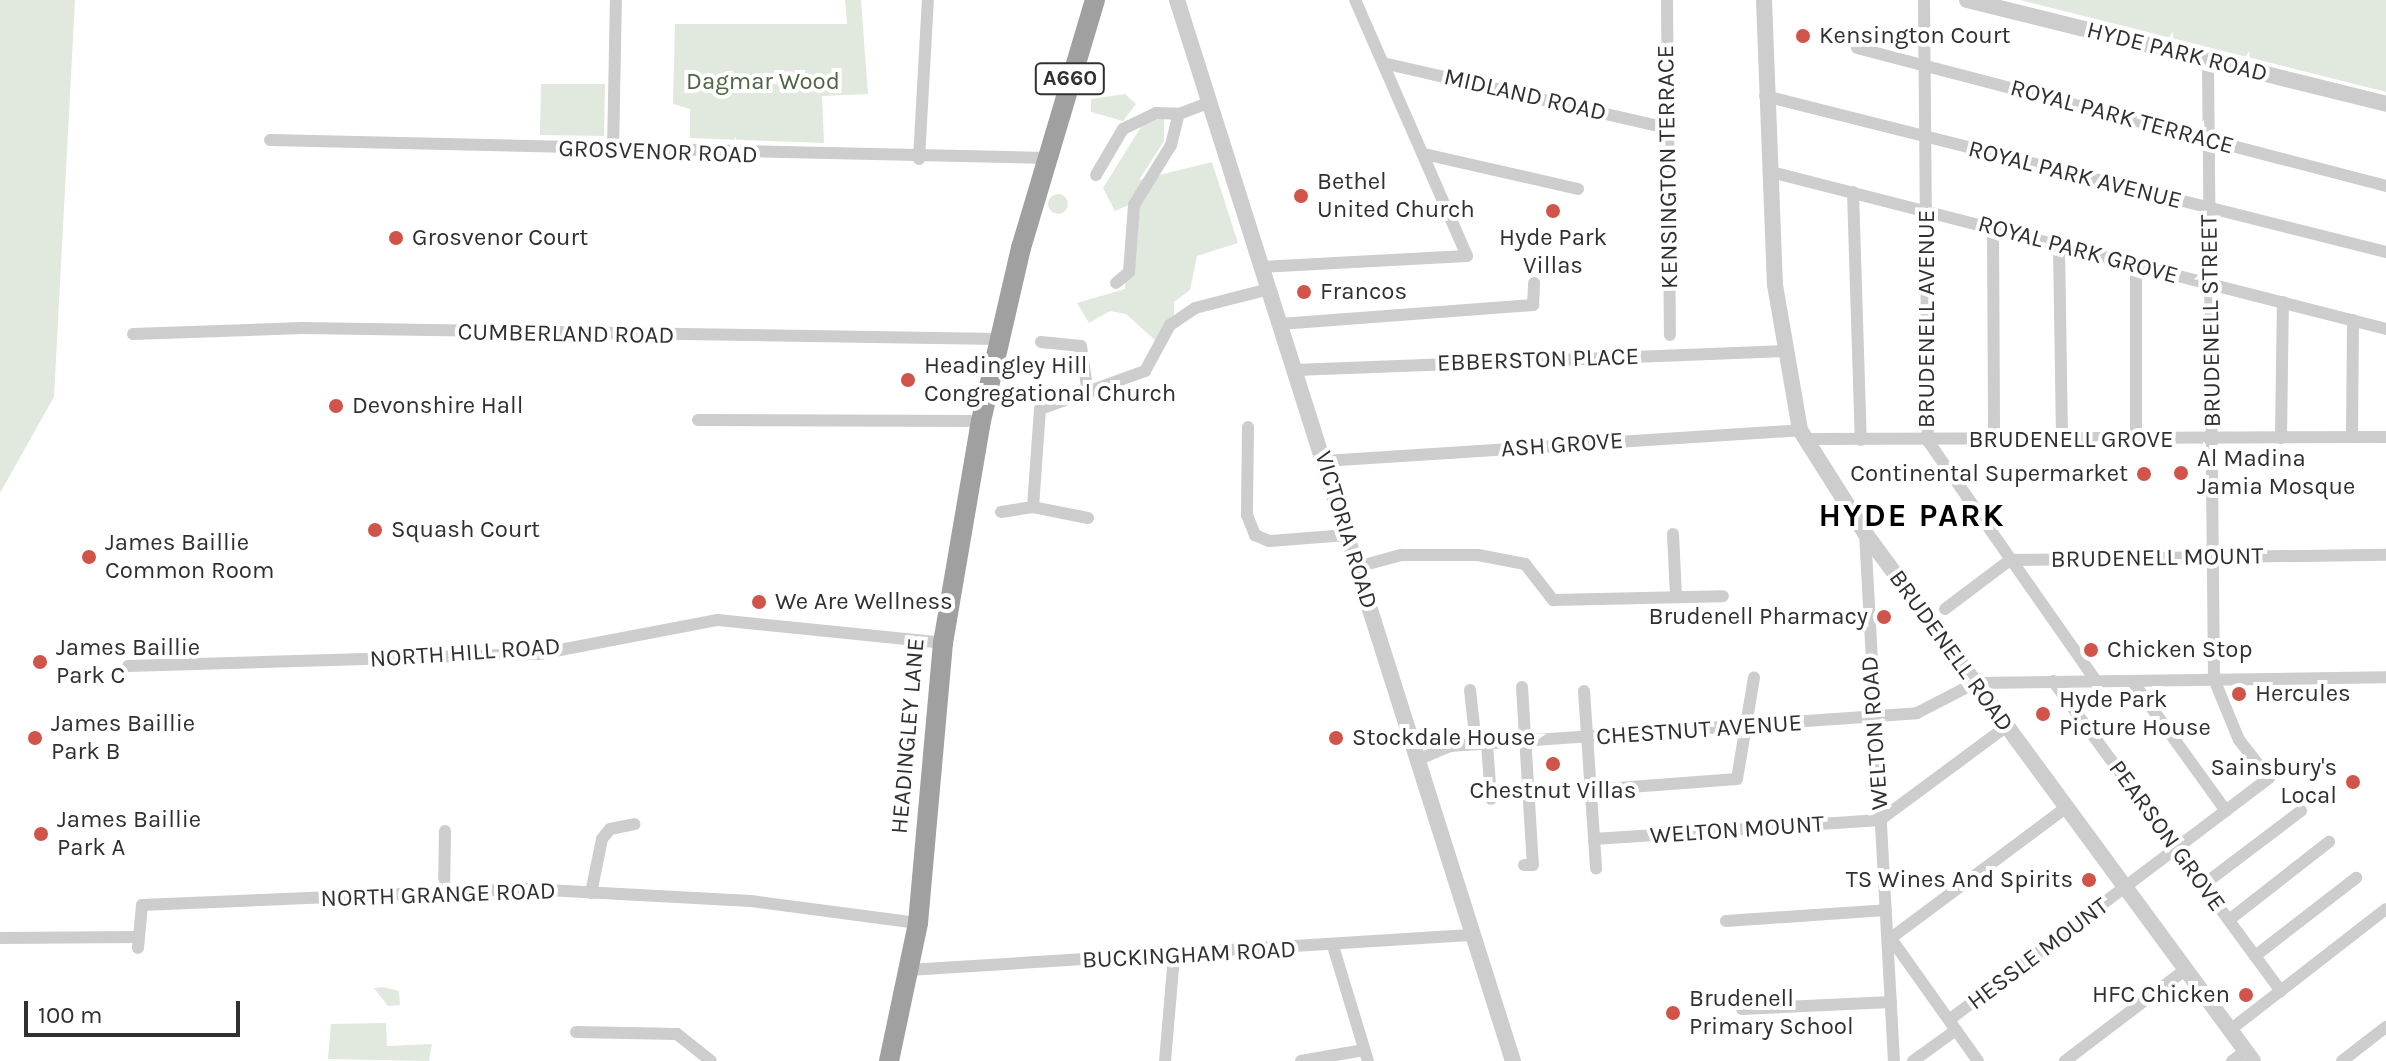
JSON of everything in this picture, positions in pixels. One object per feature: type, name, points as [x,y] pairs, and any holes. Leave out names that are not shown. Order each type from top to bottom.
[{"type":"highway","name":"HEADINGLEY LANE","points":[[889,1061],[918,923],[943,643],[981,421],[1046,158],[1095,0]]},
{"type":"street","points":[[613,151],[616,0]]},
{"type":"street","points":[[919,159],[928,0]]},
{"type":"street","name":"VICTORIA ROAD","points":[[1177,0],[1324,461],[1470,935],[1513,1061]]},
{"type":"street","points":[[1262,267],[1467,256],[1355,0]]},
{"type":"street","name":"KENSINGTON TERRACE","points":[[1667,0],[1670,335]]},
{"type":"street","name":"BRUDENELL ROAD","points":[[1764,0],[1765,96],[1781,351],[1802,435],[1865,533],[2186,969],[2230,1030],[2244,1058]]},
{"type":"street","name":"BRUDENELL AVENUE","points":[[1924,0],[1928,441],[2096,681]]},
{"type":"street","name":"HYDE PARK ROAD","points":[[1967,0],[2386,104]]},
{"type":"street","name":"ROYAL PARK TERRACE","points":[[1857,48],[2386,186]]},
{"type":"street","name":"BRUDENELL STREET","points":[[2208,60],[2214,679]]},
{"type":"street","name":"MIDLAND ROAD","points":[[1383,63],[1667,128]]},
{"type":"street","name":"ROYAL PARK AVENUE","points":[[1765,96],[2386,252]]},
{"type":"street","points":[[1096,175],[1123,129],[1156,113],[1179,114],[1211,102]]},
{"type":"street","points":[[1116,283],[1129,272],[1134,205],[1177,132],[1179,114]]},
{"type":"street","name":"GROSVENOR ROAD","points":[[270,140],[919,159],[1046,158]]},
{"type":"street","points":[[1424,154],[1578,189]]},
{"type":"street","name":"ROYAL PARK GROVE","points":[[1771,172],[2386,329]]},
{"type":"street","points":[[1853,192],[1861,440]]},
{"type":"street","points":[[1993,228],[1994,441]]},
{"type":"street","points":[[2059,246],[2062,439]]},
{"type":"street","points":[[2136,266],[2136,440]]},
{"type":"street","points":[[1280,324],[1533,305],[1534,283]]},
{"type":"street","points":[[1033,507],[1040,409],[1145,371],[1170,325],[1195,308],[1269,289]]},
{"type":"street","points":[[2281,438],[2283,302]]},
{"type":"street","points":[[2352,437],[2353,320]]},
{"type":"street","name":"CUMBERLAND ROAD","points":[[133,334],[302,328],[999,339]]},
{"type":"street","points":[[1041,342],[1081,346],[1088,394]]},
{"type":"street","name":"EBBERSTON PLACE","points":[[1295,370],[1781,351]]},
{"type":"street","points":[[698,420],[981,421]]},
{"type":"street","points":[[1248,427],[1247,515],[1255,535],[1269,541],[1347,535]]},
{"type":"street","name":"BRUDENELL GROVE","points":[[1802,435],[1928,441],[2386,437]]},
{"type":"street","name":"ASH GROVE","points":[[1324,461],[1802,435]]},
{"type":"street","points":[[1001,512],[1033,507],[1088,518]]},
{"type":"street","name":"WELTON ROAD","points":[[1865,533],[1894,1061]]},
{"type":"street","points":[[1673,534],[1676,595]]},
{"type":"street","points":[[1357,567],[1401,555],[1514,559],[1553,600],[1723,596]]},
{"type":"street","name":"BRUDENELL MOUNT","points":[[2010,560],[2386,555]]},
{"type":"street","points":[[1945,609],[2010,560]]},
{"type":"street","name":"NORTH HILL ROAD","points":[[128,666],[539,654],[718,620],[943,643]]},
{"type":"street","points":[[1591,790],[1737,779],[1754,677]]},
{"type":"street","points":[[1975,683],[2386,677]]},
{"type":"street","name":"HESSLE MOUNT","points":[[1913,1061],[1953,1025],[2269,778],[2239,740],[2214,679]]},
{"type":"street","name":"PEARSON GROVE","points":[[2053,681],[2281,991]]},
{"type":"street","points":[[2133,682],[2226,811]]},
{"type":"street","name":"CHESTNUT AVENUE","points":[[1417,760],[1481,744],[1874,717],[1936,708],[1975,683]]},
{"type":"street","points":[[1522,687],[1533,865],[1524,865]]},
{"type":"street","points":[[1470,690],[1491,799]]},
{"type":"street","points":[[1584,691],[1596,869]]},
{"type":"street","points":[[1880,820],[2007,726]]},
{"type":"street","points":[[1978,1061],[1889,935],[2067,807]]},
{"type":"street","points":[[2203,885],[2301,811]]},
{"type":"street","name":"WELTON MOUNT","points":[[1594,839],[1880,820]]},
{"type":"street","points":[[591,893],[602,839],[610,829],[635,824]]},
{"type":"street","points":[[444,894],[445,831]]},
{"type":"street","points":[[2229,920],[2329,842]]},
{"type":"street","points":[[2255,956],[2356,878]]},
{"type":"street","name":"NORTH GRANGE ROAD","points":[[0,938],[138,942],[142,905],[444,894],[591,893],[751,901],[918,923]]},
{"type":"street","points":[[2230,1030],[2386,909]]},
{"type":"street","points":[[1726,921],[1886,910]]},
{"type":"street","name":"BUCKINGHAM ROAD","points":[[908,970],[1333,946],[1470,935]]},
{"type":"street","points":[[1301,1061],[1366,1056],[1333,946]]},
{"type":"street","points":[[1165,1061],[1174,955]]},
{"type":"street","points":[[2065,1061],[2186,969]]},
{"type":"street","points":[[1742,1009],[1891,1002]]},
{"type":"street","points":[[2342,1061],[2386,1027]]},
{"type":"street","points":[[576,1032],[677,1034],[711,1061]]},
{"type":"green space","points":[[0,0],[75,0],[54,397],[0,493]]},
{"type":"green space","name":"Dagmar Wood","points":[[845,0],[861,0],[868,94],[822,96],[824,143],[690,138],[690,109],[673,104],[675,24],[847,24]]},
{"type":"green space","points":[[2020,0],[2386,0],[2386,92]]},
{"type":"green space","points":[[541,84],[605,84],[604,136],[540,135]]},
{"type":"green space","points":[[1125,94],[1136,104],[1123,121],[1091,112],[1091,99]]},
{"type":"green space","points":[[1164,118],[1164,141],[1139,180],[1212,162],[1238,243],[1197,256],[1190,290],[1174,302],[1174,316],[1156,341],[1126,314],[1110,311],[1089,323],[1077,303],[1125,289],[1129,205],[1115,211],[1103,188],[1144,122]]},
{"type":"green space","points":[[1058,194],[1065,197],[1068,204],[1065,211],[1058,214],[1051,211],[1048,204],[1051,197]]},
{"type":"green space","points":[[374,988],[399,991],[400,1005],[388,1006]]},
{"type":"green space","points":[[386,1023],[387,1046],[432,1044],[429,1061],[328,1059],[331,1024]]},
{"type":"place","name":"Kensington Court","points":[[1803,36]]},
{"type":"place","name":"Bethel United Church","points":[[1301,196]]},
{"type":"place","name":"Hyde Park Villas","points":[[1553,211]]},
{"type":"place","name":"Grosvenor Court","points":[[396,238]]},
{"type":"place","name":"Francos","points":[[1304,292]]},
{"type":"place","name":"Headingley Hill Congregational Church","points":[[908,380]]},
{"type":"place","name":"Devonshire Hall","points":[[336,406]]},
{"type":"place","name":"Al Madina Jamia Mosque","points":[[2181,473]]},
{"type":"place","name":"Continental Supermarket","points":[[2144,474]]},
{"type":"place","name":"Squash Court","points":[[375,530]]},
{"type":"place","name":"James Baillie Common Room","points":[[89,557]]},
{"type":"place","name":"We Are Wellness","points":[[759,602]]},
{"type":"place","name":"Brudenell Pharmacy","points":[[1884,617]]},
{"type":"place","name":"Chicken Stop","points":[[2091,650]]},
{"type":"place","name":"James Baillie Park C","points":[[40,662]]},
{"type":"place","name":"Hercules","points":[[2239,694]]},
{"type":"place","name":"Hyde Park Picture House","points":[[2043,714]]},
{"type":"place","name":"James Baillie Park B","points":[[35,738]]},
{"type":"place","name":"Stockdale House","points":[[1336,738]]},
{"type":"place","name":"Chestnut Villas","points":[[1553,764]]},
{"type":"place","name":"Sainsbury's Local","points":[[2353,782]]},
{"type":"place","name":"James Baillie Park A","points":[[41,834]]},
{"type":"place","name":"TS Wines And Spirits","points":[[2089,880]]},
{"type":"place","name":"HFC Chicken","points":[[2246,995]]},
{"type":"place","name":"Brudenell Primary School","points":[[1673,1013]]},
{"type":"district","name":"HYDE PARK","points":[[1912,516]]}]
